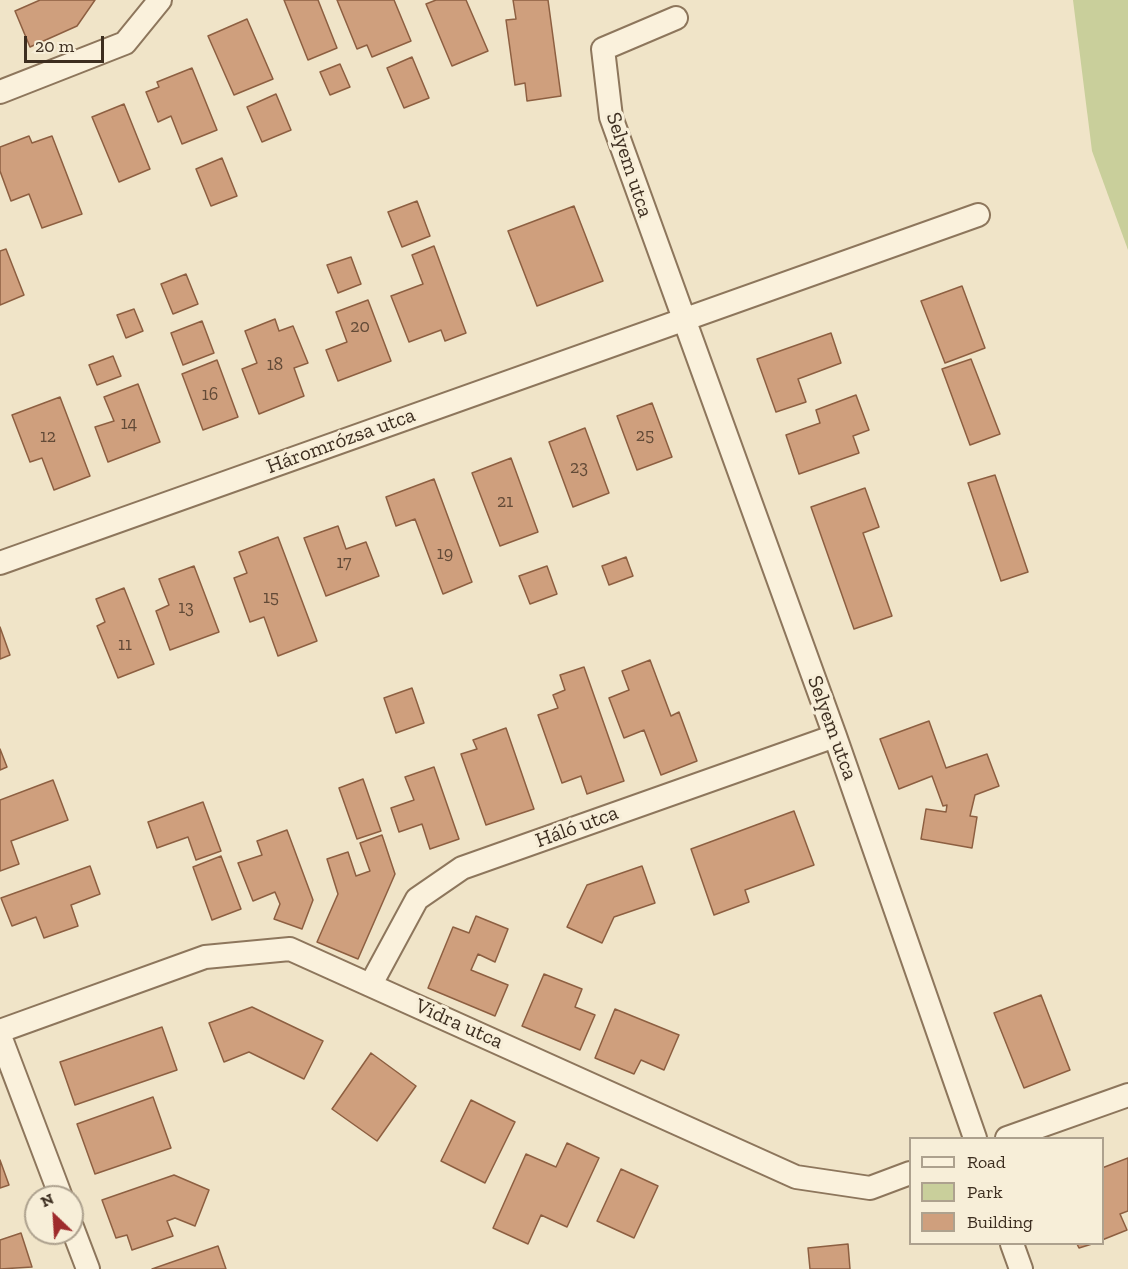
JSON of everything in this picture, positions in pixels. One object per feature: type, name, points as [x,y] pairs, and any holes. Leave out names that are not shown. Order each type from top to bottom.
[{"type":"street","points":[[0,92],[125,43],[160,0]]},
{"type":"street","name":"Selyem utca","points":[[676,18],[603,49],[610,117],[835,736],[975,1137]]},
{"type":"street","points":[[683,320],[978,215]]},
{"type":"street","name":"Háromrózsa utca","points":[[0,563],[683,320]]},
{"type":"street","name":"Háló utca","points":[[371,984],[417,899],[462,868],[835,736]]},
{"type":"street","name":"Vidra utca","points":[[0,1034],[205,957],[290,949],[796,1177],[870,1188],[909,1173]]},
{"type":"street","points":[[0,1034],[57,1185]]},
{"type":"street","points":[[1010,1137],[1128,1095]]},
{"type":"street","points":[[79,1245],[88,1269]]},
{"type":"street","points":[[1012,1245],[1021,1269]]},
{"type":"green space","points":[[1073,0],[1128,0],[1128,250],[1092,151]]},
{"type":"building","points":[[40,0],[95,0],[77,26],[30,47],[15,11]]},
{"type":"building","points":[[284,0],[318,0],[337,48],[308,60]]},
{"type":"building","points":[[337,0],[394,0],[411,41],[372,57],[367,45],[357,49]]},
{"type":"building","points":[[436,0],[466,0],[488,51],[452,66],[426,4]]},
{"type":"building","points":[[513,0],[548,0],[561,96],[527,101],[525,83],[515,85],[506,20],[516,19]]},
{"type":"building","points":[[247,19],[273,79],[234,95],[208,36]]},
{"type":"building","points":[[412,57],[429,98],[404,108],[387,68]]},
{"type":"building","points":[[340,64],[350,87],[330,95],[320,72]]},
{"type":"building","points":[[192,68],[217,130],[182,144],[171,116],[158,122],[146,92],[159,87],[157,82]]},
{"type":"building","points":[[276,94],[291,130],[262,142],[247,107]]},
{"type":"building","points":[[124,104],[150,169],[119,182],[92,117]]},
{"type":"building","points":[[29,136],[32,143],[52,136],[82,214],[42,228],[29,194],[11,201],[0,171],[0,147]]},
{"type":"building","points":[[222,158],[237,196],[211,206],[196,169]]},
{"type":"building","points":[[417,201],[430,236],[402,247],[388,212]]},
{"type":"building","points":[[574,206],[603,281],[537,306],[508,231]]},
{"type":"building","points":[[434,246],[466,333],[445,341],[441,330],[409,342],[391,296],[423,284],[412,255]]},
{"type":"building","points":[[6,249],[24,295],[0,305],[0,251]]},
{"type":"building","points":[[351,257],[361,284],[338,293],[327,265]]},
{"type":"building","points":[[186,274],[198,304],[173,314],[161,284]]},
{"type":"building","points":[[962,286],[985,348],[945,363],[921,301]]},
{"type":"building","points":[[368,300],[391,361],[338,381],[326,350],[347,342],[336,312]]},
{"type":"building","points":[[134,309],[143,331],[126,338],[117,315]]},
{"type":"building","points":[[275,319],[279,331],[293,326],[308,363],[294,368],[304,396],[259,414],[242,369],[257,363],[245,331]]},
{"type":"building","points":[[202,321],[214,353],[183,365],[171,333]]},
{"type":"building","points":[[831,333],[841,363],[798,379],[806,402],[776,412],[757,359]]},
{"type":"building","points":[[113,356],[121,376],[97,385],[89,365]]},
{"type":"building","points":[[971,359],[1000,434],[970,445],[942,369]]},
{"type":"building","points":[[217,360],[238,417],[203,430],[182,374]]},
{"type":"building","points":[[138,384],[160,442],[108,462],[95,427],[114,421],[104,397]]},
{"type":"building","points":[[856,395],[869,430],[853,436],[859,453],[799,474],[786,435],[820,423],[816,410]]},
{"type":"building","points":[[60,397],[90,476],[54,490],[42,458],[30,462],[12,415]]},
{"type":"building","points":[[652,403],[672,457],[637,470],[617,416]]},
{"type":"building","points":[[585,428],[609,493],[573,507],[549,442]]},
{"type":"building","points":[[511,458],[538,532],[500,546],[472,473]]},
{"type":"building","points":[[995,475],[1028,572],[1001,581],[968,483]]},
{"type":"building","points":[[434,479],[472,582],[443,594],[415,519],[396,526],[386,497]]},
{"type":"building","points":[[865,488],[879,527],[863,533],[892,616],[854,629],[811,507]]},
{"type":"building","points":[[338,526],[346,549],[366,542],[379,576],[326,596],[304,538]]},
{"type":"building","points":[[278,537],[317,641],[278,656],[264,617],[250,622],[234,578],[247,573],[239,552]]},
{"type":"building","points":[[626,557],[633,576],[609,585],[602,566]]},
{"type":"building","points":[[194,566],[219,632],[170,650],[156,611],[169,605],[159,579]]},
{"type":"building","points":[[547,566],[557,594],[530,604],[519,576]]},
{"type":"building","points":[[124,588],[154,664],[118,678],[97,626],[105,622],[96,599]]},
{"type":"building","points":[[0,627],[10,655],[0,659]]},
{"type":"building","points":[[650,660],[671,716],[679,712],[697,761],[661,775],[644,730],[624,738],[609,698],[629,690],[622,671]]},
{"type":"building","points":[[584,667],[624,781],[587,794],[581,776],[562,783],[538,715],[558,708],[553,695],[565,690],[560,675]]},
{"type":"building","points":[[412,688],[424,723],[396,733],[384,698]]},
{"type":"building","points":[[929,721],[946,768],[987,754],[999,786],[975,795],[970,816],[977,817],[972,848],[921,839],[926,809],[946,812],[947,805],[943,806],[932,776],[899,789],[880,739]]},
{"type":"building","points":[[506,728],[534,809],[486,825],[461,754],[477,749],[473,740]]},
{"type":"building","points":[[0,749],[7,767],[0,770]]},
{"type":"building","points":[[434,767],[459,839],[430,849],[422,824],[399,832],[391,808],[414,800],[405,777]]},
{"type":"building","points":[[363,779],[381,831],[357,839],[339,788]]},
{"type":"building","points":[[53,780],[68,820],[11,841],[19,864],[0,871],[0,800]]},
{"type":"building","points":[[203,802],[221,851],[196,860],[188,837],[157,848],[148,822]]},
{"type":"building","points":[[794,811],[814,865],[745,890],[749,902],[714,915],[691,849]]},
{"type":"building","points":[[287,830],[313,900],[302,929],[274,919],[280,904],[275,892],[253,901],[238,863],[262,855],[257,841]]},
{"type":"building","points":[[382,835],[395,874],[358,959],[317,942],[338,894],[327,859],[348,852],[356,876],[370,871],[360,843]]},
{"type":"building","points":[[221,856],[241,909],[212,920],[193,867]]},
{"type":"building","points":[[90,866],[100,894],[71,905],[78,926],[44,938],[36,917],[12,926],[1,898]]},
{"type":"building","points":[[642,866],[655,903],[614,917],[602,943],[567,927],[587,885]]},
{"type":"building","points":[[476,916],[508,929],[495,962],[478,954],[471,970],[508,985],[495,1016],[428,988],[453,927],[469,933]]},
{"type":"building","points":[[544,974],[582,989],[575,1007],[595,1015],[580,1050],[522,1026]]},
{"type":"building","points":[[1041,995],[1070,1070],[1024,1088],[994,1013]]},
{"type":"building","points":[[252,1007],[323,1041],[304,1079],[249,1052],[224,1062],[209,1023]]},
{"type":"building","points":[[615,1009],[679,1035],[664,1070],[641,1060],[634,1074],[595,1058]]},
{"type":"building","points":[[162,1027],[177,1070],[75,1105],[60,1062]]},
{"type":"building","points":[[371,1053],[416,1086],[377,1141],[332,1109]]},
{"type":"building","points":[[153,1097],[171,1148],[95,1174],[77,1124]]},
{"type":"building","points":[[471,1100],[515,1122],[485,1183],[441,1161]]},
{"type":"building","points":[[567,1143],[599,1158],[567,1227],[541,1215],[528,1244],[493,1228],[526,1154],[556,1167]]},
{"type":"building","points":[[1128,1158],[1128,1211],[1120,1214],[1127,1230],[1104,1239],[1104,1167]]},
{"type":"building","points":[[0,1160],[9,1185],[0,1188]]},
{"type":"building","points":[[621,1169],[658,1186],[634,1238],[597,1221]]},
{"type":"building","points":[[174,1175],[209,1190],[195,1226],[175,1218],[167,1221],[173,1236],[132,1250],[127,1235],[116,1238],[102,1200]]},
{"type":"building","points":[[21,1233],[32,1267],[0,1269],[0,1240]]},
{"type":"building","points":[[848,1244],[850,1269],[810,1269],[808,1248]]},
{"type":"building","points":[[218,1246],[226,1269],[152,1269]]}]
